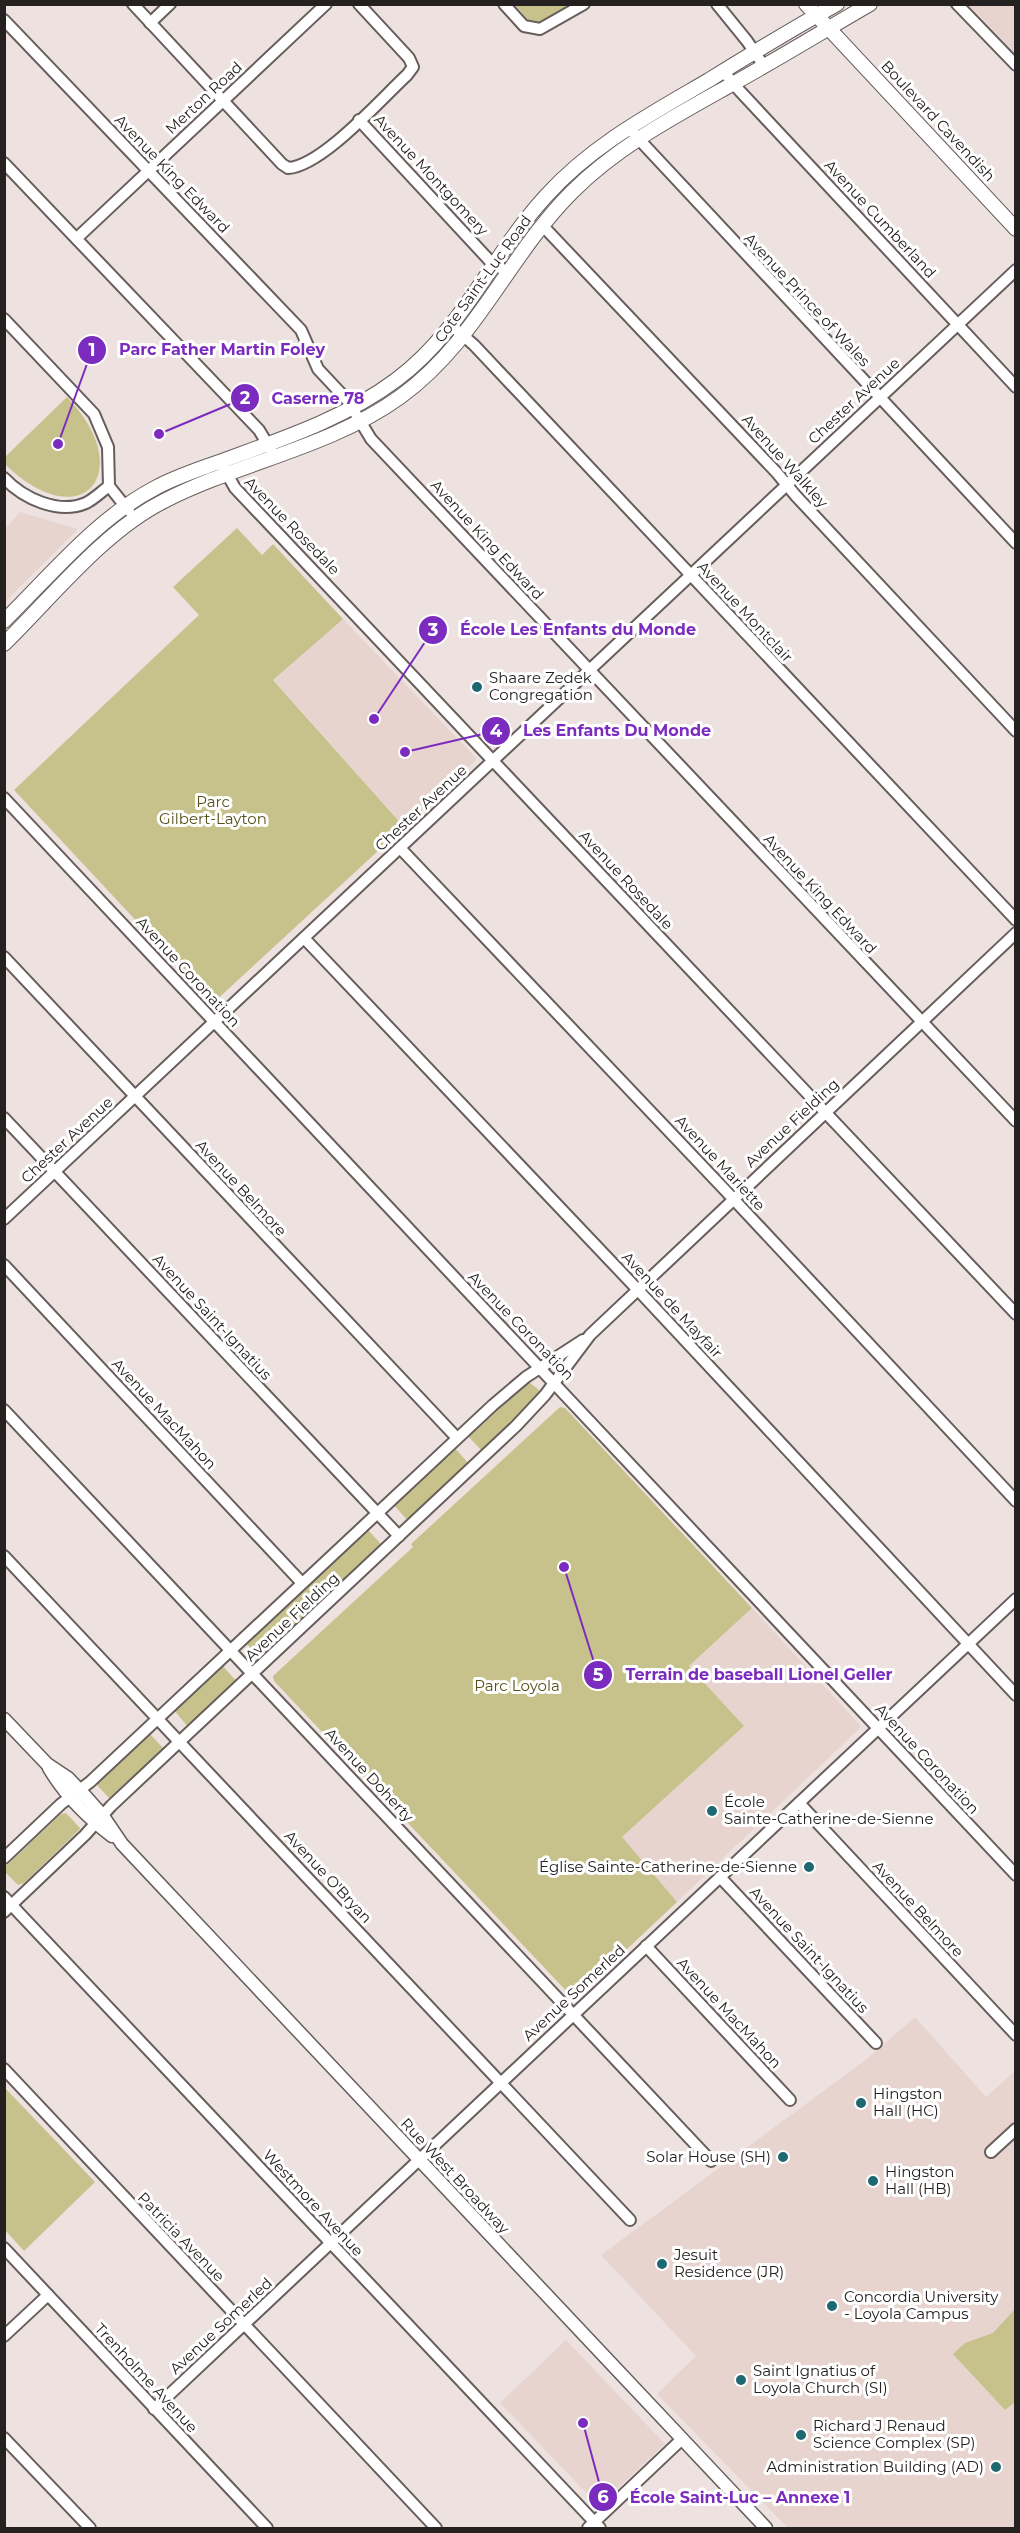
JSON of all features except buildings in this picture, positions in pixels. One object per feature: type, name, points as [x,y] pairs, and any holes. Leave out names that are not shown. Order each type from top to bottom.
[{"type":"main road","name":"Boulevard Cavendish","points":[[806,4],[816,17],[833,30],[1016,229]]},
{"type":"main road","name":"Cote Saint-Luc Road","points":[[6,640],[97,551],[135,518],[164,501],[360,422],[391,404],[436,368],[464,336],[542,225],[583,181],[638,140],[764,66],[833,30],[870,4]]},
{"type":"main road","name":"Cote Saint-Luc Road","points":[[4,621],[99,527],[125,507],[164,484],[352,408],[409,370],[452,326],[545,196],[576,166],[629,127],[833,6]]},
{"type":"main road","points":[[833,6],[833,30]]},
{"type":"street","points":[[133,4],[288,168],[300,165],[325,151],[413,67],[409,58],[358,4]]},
{"type":"street","points":[[150,23],[170,4]]},
{"type":"street","name":"Merton Road","points":[[77,238],[326,4]]},
{"type":"street","points":[[504,4],[525,26],[540,29],[583,5]]},
{"type":"street","points":[[717,4],[764,66]]},
{"type":"street","points":[[957,4],[1016,65]]},
{"type":"street","name":"Avenue King Edward","points":[[4,20],[301,330],[318,369],[352,408],[371,439],[1016,1121]]},
{"type":"street","name":"Avenue Cumberland","points":[[723,71],[1016,387]]},
{"type":"street","name":"Avenue Montgomery","points":[[359,120],[495,265],[508,273]]},
{"type":"street","name":"Avenue Prince of Wales","points":[[629,127],[638,140],[878,398],[1016,543]]},
{"type":"street","points":[[4,163],[268,442],[275,457]]},
{"type":"street","name":"Avenue Walkley","points":[[530,216],[542,225],[787,484],[1016,731]]},
{"type":"street","name":"Chester Avenue","points":[[4,1219],[1016,270]]},
{"type":"street","points":[[4,319],[94,414],[108,447],[109,486],[135,518]]},
{"type":"street","name":"Avenue Montclair","points":[[452,326],[464,336],[1016,920]]},
{"type":"street","name":"Avenue Rosedale","points":[[220,462],[235,488],[1016,1314]]},
{"type":"street","points":[[4,478],[31,498],[64,507],[88,502],[109,486]]},
{"type":"street","name":"Avenue Coronation","points":[[4,798],[1016,1875]]},
{"type":"street","name":"Avenue Mariette","points":[[400,848],[734,1199],[1016,1501]]},
{"type":"street","name":"Avenue Fielding","points":[[7,1904],[516,1426],[590,1335],[1016,933]]},
{"type":"street","name":"Avenue de Mayfair","points":[[304,938],[638,1290],[1016,1695]]},
{"type":"street","name":"Avenue Belmore","points":[[4,957],[457,1438]]},
{"type":"street","name":"Avenue Saint-Ignatius","points":[[4,1118],[399,1536]]},
{"type":"street","name":"Avenue MacMahon","points":[[4,1265],[302,1583]]},
{"type":"street","name":"Avenue Fielding","points":[[4,1858],[158,1719],[497,1401],[540,1368],[590,1335]]},
{"type":"street","name":"Avenue Doherty","points":[[4,1410],[711,2161]]},
{"type":"street","name":"Avenue O'Bryan","points":[[4,1556],[630,2220]]},
{"type":"street","name":"Avenue Somerled","points":[[154,2409],[1016,1599]]},
{"type":"street","name":"Rue West Broadway","points":[[4,1719],[47,1764],[60,1786],[75,1794],[123,1844],[766,2529]]},
{"type":"street","name":"Avenue Belmore","points":[[799,1803],[1016,2035]]},
{"type":"street","name":"Avenue Saint-Ignatius","points":[[720,1877],[876,2043]]},
{"type":"street","name":"Westmore Avenue","points":[[7,1904],[330,2243],[594,2527]]},
{"type":"street","name":"Avenue MacMahon","points":[[646,1946],[790,2100]]},
{"type":"street","name":"Patricia Avenue","points":[[4,2069],[436,2529]]},
{"type":"street","points":[[991,2152],[1016,2128]]},
{"type":"street","name":"Trenholme Avenue","points":[[4,2248],[267,2529]]},
{"type":"street","points":[[4,2336],[48,2295]]},
{"type":"street","points":[[4,2438],[90,2529]]},
{"type":"street","points":[[594,2527],[682,2439]]},
{"type":"shaded area","points":[[969,5],[1015,5],[1015,53]]},
{"type":"shaded area","points":[[20,512],[78,529],[5,602],[5,529]]},
{"type":"shaded area","points":[[343,619],[477,759],[404,827],[273,679]]},
{"type":"shaded area","points":[[752,1608],[860,1725],[860,1728],[677,1902],[621,1838],[744,1726],[689,1666]]},
{"type":"shaded area","name":"Concordia University - Loyola Campus","points":[[915,2017],[986,2097],[1015,2071],[1015,2528],[788,2528],[657,2394],[696,2356],[601,2255],[867,2059]]},
{"type":"shaded area","points":[[566,2340],[665,2444],[599,2506],[500,2403]]},
{"type":"green space","points":[[515,5],[566,5],[538,24],[531,23]]},
{"type":"green space","points":[[67,397],[88,424],[98,450],[99,471],[92,487],[77,496],[57,496],[32,486],[5,464],[5,457]]},
{"type":"green space","name":"Parc Gilbert-Layton","points":[[237,528],[262,555],[273,544],[343,619],[273,680],[404,827],[213,1003],[14,790],[199,615],[173,587]]},
{"type":"green space","points":[[529,1382],[539,1390],[538,1394],[515,1422],[483,1452],[466,1434]]},
{"type":"green space","name":"Parc Loyola","points":[[560,1407],[565,1408],[752,1608],[689,1666],[744,1726],[622,1837],[677,1902],[576,1997],[571,1996],[274,1681],[273,1676],[413,1547],[411,1544]]},
{"type":"green space","points":[[453,1446],[470,1465],[408,1521],[393,1504]]},
{"type":"green space","points":[[367,1529],[382,1545],[261,1659],[246,1643]]},
{"type":"green space","points":[[222,1665],[237,1682],[188,1727],[174,1710]]},
{"type":"green space","points":[[147,1734],[150,1734],[164,1749],[111,1800],[95,1783]]},
{"type":"green space","points":[[66,1813],[80,1828],[79,1830],[24,1883],[18,1885],[5,1872],[5,1867],[61,1814]]},
{"type":"green space","points":[[5,2088],[95,2182],[24,2251],[5,2230]]},
{"type":"green space","points":[[1015,2309],[1015,2402],[1005,2410],[953,2354],[965,2343],[993,2333]]},
{"type":"place","name":"Caserne 78","points":[[159,434]]},
{"type":"place","name":"Parc Father Martin Foley","points":[[58,444]]},
{"type":"place","name":"Shaare Zedek Congregation","points":[[477,687]]},
{"type":"place","name":"École Les Enfants du Monde","points":[[374,719]]},
{"type":"place","name":"Les Enfants Du Monde","points":[[405,752]]},
{"type":"place","name":"Terrain de baseball Lionel Geller","points":[[564,1567]]},
{"type":"place","name":"École Sainte-Catherine-de-Sienne","points":[[712,1811]]},
{"type":"place","name":"Église Sainte-Catherine-de-Sienne","points":[[809,1867]]},
{"type":"place","name":"Hingston Hall (HC)","points":[[861,2103]]},
{"type":"place","name":"Solar House (SH)","points":[[783,2157]]},
{"type":"place","name":"Hingston Hall (HB)","points":[[873,2181]]},
{"type":"place","name":"Jesuit Residence (JR)","points":[[662,2264]]},
{"type":"place","name":"Concordia University - Loyola Campus","points":[[832,2306]]},
{"type":"place","name":"Saint Ignatius of Loyola Church (SI)","points":[[741,2380]]},
{"type":"place","name":"École Saint-Luc – Annexe 1","points":[[583,2423]]},
{"type":"place","name":"Richard J Renaud Science Complex (SP)","points":[[801,2435]]},
{"type":"place","name":"Administration Building (AD)","points":[[996,2467]]}]
